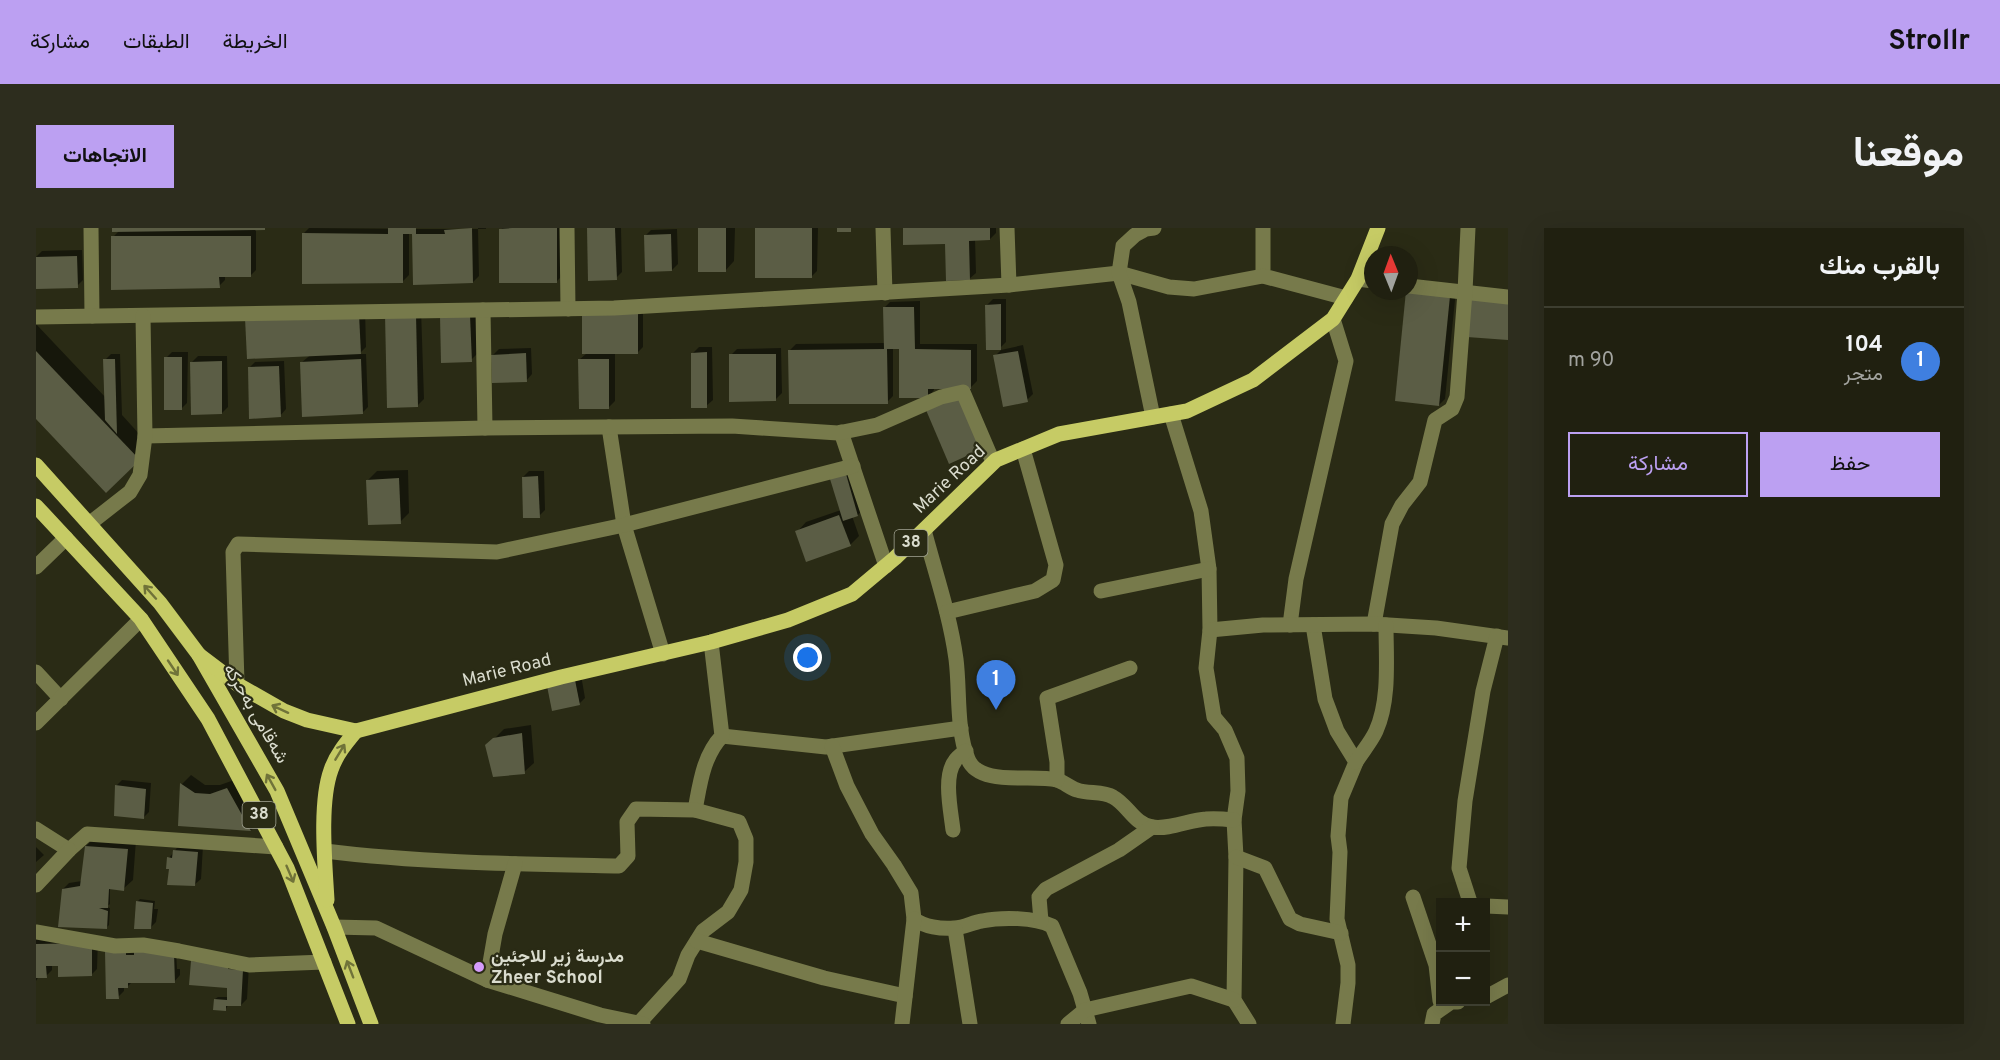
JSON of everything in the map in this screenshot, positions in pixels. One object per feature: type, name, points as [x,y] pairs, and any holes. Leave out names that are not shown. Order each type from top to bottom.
[{"type":"main road","name":"Marie Road","points":[[1374,246],[1378,228]]},
{"type":"main road","name":"Marie Road","points":[[356,731],[561,677],[711,642],[788,620],[852,594],[886,566],[993,462],[1059,435],[1187,411],[1253,380],[1333,319],[1346,298],[1364,281]]},
{"type":"main road","name":"شەقامی بەحرکە","points":[[36,465],[160,603],[200,655],[277,792],[328,912],[371,1024]]},
{"type":"main road","name":"38","points":[[36,506],[141,620],[208,719],[287,868],[348,1024]]},
{"type":"main road","name":"38","points":[[200,655],[261,699],[292,714],[331,727],[356,731],[337,755],[327,783],[325,851],[328,912]]},
{"type":"street","points":[[91,228],[92,316]]},
{"type":"street","points":[[567,228],[568,309]]},
{"type":"street","points":[[883,228],[885,293]]},
{"type":"street","points":[[1007,228],[1009,285]]},
{"type":"street","points":[[1153,417],[1129,302],[1119,273],[1123,246],[1135,235],[1146,229],[1154,228]]},
{"type":"street","points":[[1263,228],[1263,276]]},
{"type":"street","points":[[1343,1024],[1348,965],[1337,919],[1341,798],[1356,762],[1376,730],[1383,703],[1386,676],[1380,624],[1392,524],[1402,505],[1420,482],[1435,420],[1452,410],[1457,397],[1468,228]]},
{"type":"street","points":[[36,317],[614,308],[1009,285],[1119,273],[1169,287],[1194,289],[1263,276],[1346,298]]},
{"type":"street","points":[[1418,287],[1508,297]]},
{"type":"street","points":[[483,310],[485,428]]},
{"type":"street","points":[[89,524],[130,492],[140,475],[145,436],[142,315]]},
{"type":"street","points":[[1290,625],[1296,579],[1346,361],[1333,319]]},
{"type":"street","points":[[145,436],[485,428],[732,426],[842,432],[877,425],[941,397],[963,393],[993,462]]},
{"type":"street","points":[[1171,414],[1201,511],[1209,568],[1210,630],[1206,668],[1214,717],[1225,730],[1237,758],[1238,791],[1234,820],[1236,857],[1234,1000],[1250,1024]]},
{"type":"street","points":[[609,427],[624,525],[663,654]]},
{"type":"street","points":[[842,432],[886,566]]},
{"type":"street","points":[[946,612],[1035,591],[1053,580],[1056,565],[1023,449]]},
{"type":"street","points":[[237,683],[233,552],[238,544],[497,552],[624,525],[853,466]]},
{"type":"street","points":[[924,530],[956,658],[961,728],[966,751],[968,760],[977,770],[1001,778],[1057,780],[1077,790],[1113,796],[1138,821],[1152,827],[1207,819],[1234,820]]},
{"type":"street","points":[[36,567],[66,538]]},
{"type":"street","points":[[1101,591],[1209,568]]},
{"type":"street","points":[[36,723],[141,620]]},
{"type":"street","points":[[1210,630],[1263,625],[1380,624],[1436,628],[1503,637],[1483,691],[1465,801],[1459,868],[1468,898]]},
{"type":"street","points":[[1313,625],[1325,699],[1337,731],[1356,762]]},
{"type":"street","points":[[711,642],[723,736]]},
{"type":"street","points":[[1057,780],[1057,762],[1047,698],[1130,668]]},
{"type":"street","points":[[36,672],[61,699]]},
{"type":"street","points":[[695,810],[703,772],[712,746],[723,736],[832,746],[961,728]]},
{"type":"street","points":[[832,746],[847,786],[872,834],[910,893],[914,919],[902,1024]]},
{"type":"street","points":[[953,830],[949,795],[950,778],[953,762],[966,751]]},
{"type":"street","points":[[325,851],[369,857],[471,864],[619,866],[628,856],[627,822],[636,808],[695,810],[739,822],[746,839],[746,862],[741,890],[728,912],[703,931],[688,955],[679,980],[641,1024],[600,1015],[487,980],[376,928],[334,927]]},
{"type":"street","points":[[1041,921],[1039,897],[1046,890],[1119,850],[1152,827]]},
{"type":"street","points":[[36,829],[69,850]]},
{"type":"street","points":[[36,885],[87,834],[276,847]]},
{"type":"street","points":[[1236,857],[1265,868],[1290,920],[1341,933]]},
{"type":"street","points":[[487,980],[495,934],[515,864]]},
{"type":"street","points":[[1413,897],[1436,958]]},
{"type":"street","points":[[1490,906],[1508,907]]},
{"type":"street","points":[[914,919],[921,925],[955,928],[981,921],[1007,919],[1041,921],[1052,926],[1080,993],[1087,1017]]},
{"type":"street","points":[[955,928],[970,1024]]},
{"type":"street","points":[[36,932],[115,946],[143,945],[249,965],[324,962]]},
{"type":"street","points":[[697,941],[824,978],[905,996]]},
{"type":"street","points":[[1490,996],[1508,985]]},
{"type":"street","points":[[1068,1024],[1191,986],[1234,1000]]},
{"type":"street","points":[[1432,1024],[1434,1014],[1440,1006]]},
{"type":"building","points":[[112,228],[265,228],[265,230],[112,232]]},
{"type":"building","points":[[388,228],[416,228],[416,234],[445,234],[444,230],[472,228],[473,283],[413,285],[412,234],[403,234],[403,283],[302,284],[302,233],[388,234]]},
{"type":"building","points":[[557,228],[557,283],[499,283],[499,229]]},
{"type":"building","points":[[587,228],[615,228],[617,280],[588,281]]},
{"type":"building","points":[[698,228],[726,228],[726,272],[698,272]]},
{"type":"building","points":[[755,228],[812,228],[812,278],[755,278]]},
{"type":"building","points":[[837,228],[851,228],[851,232],[837,232]]},
{"type":"building","points":[[903,228],[990,228],[990,240],[969,241],[970,280],[946,281],[945,244],[903,245]]},
{"type":"building","points":[[671,234],[672,271],[645,272],[644,235]]},
{"type":"building","points":[[111,236],[251,236],[251,277],[219,277],[220,288],[111,290]]},
{"type":"building","points":[[77,256],[78,288],[36,289],[36,257]]},
{"type":"building","points":[[1418,292],[1450,296],[1439,406],[1395,401],[1405,300],[1418,300]]},
{"type":"building","points":[[1469,297],[1508,301],[1508,340],[1467,337]]},
{"type":"building","points":[[1001,304],[1001,350],[986,350],[985,305]]},
{"type":"building","points":[[883,307],[914,307],[915,349],[971,350],[971,389],[928,389],[928,398],[899,398],[899,349],[887,349],[888,404],[789,404],[788,350],[884,349]]},
{"type":"building","points":[[638,311],[638,354],[582,354],[582,312]]},
{"type":"building","points":[[359,314],[361,354],[247,359],[245,318]]},
{"type":"building","points":[[385,314],[416,314],[418,407],[387,408]]},
{"type":"building","points":[[470,315],[472,362],[441,363],[440,316]]},
{"type":"building","points":[[36,351],[140,460],[106,493],[36,419]]},
{"type":"building","points":[[1018,351],[1028,402],[1003,407],[993,355]]},
{"type":"building","points":[[707,352],[707,408],[691,408],[691,353]]},
{"type":"building","points":[[526,353],[527,382],[492,383],[491,355]]},
{"type":"building","points":[[729,354],[776,354],[776,401],[729,402]]},
{"type":"building","points":[[164,357],[182,357],[182,410],[164,410]]},
{"type":"building","points":[[103,359],[115,359],[117,434],[105,420]]},
{"type":"building","points":[[361,359],[363,414],[302,417],[300,362]]},
{"type":"building","points":[[578,359],[609,359],[609,409],[579,409]]},
{"type":"building","points":[[222,361],[222,414],[191,415],[190,362]]},
{"type":"building","points":[[279,366],[281,417],[249,419],[248,367]]},
{"type":"building","points":[[958,396],[982,449],[949,464],[926,410]]},
{"type":"building","points":[[846,474],[858,516],[843,521],[830,479]]},
{"type":"building","points":[[538,476],[540,518],[523,518],[522,477]]},
{"type":"building","points":[[399,478],[401,524],[368,525],[366,480]]},
{"type":"building","points":[[839,515],[851,546],[806,562],[795,531]]},
{"type":"building","points":[[575,680],[580,705],[552,711],[547,686]]},
{"type":"building","points":[[522,733],[525,774],[493,777],[485,745],[493,738]]},
{"type":"building","points":[[180,783],[195,793],[210,794],[227,788],[251,831],[178,826]]},
{"type":"building","points":[[115,785],[146,789],[144,819],[114,816]]},
{"type":"building","points":[[85,846],[128,849],[124,891],[109,889],[108,908],[99,908],[108,911],[107,929],[58,927],[62,889],[80,886]]},
{"type":"building","points":[[173,850],[198,852],[195,886],[167,885],[169,869],[166,869],[167,857],[172,858]]},
{"type":"building","points":[[136,901],[153,903],[151,929],[134,929]]},
{"type":"building","points":[[92,943],[92,976],[58,977],[58,966],[46,966],[47,978],[36,978],[36,944]]},
{"type":"building","points":[[134,950],[174,953],[175,983],[128,983],[128,988],[118,988],[119,999],[106,999],[105,951],[126,951],[126,955],[134,955]]},
{"type":"building","points":[[191,961],[224,964],[228,965],[228,969],[243,970],[241,1006],[226,1006],[226,1011],[213,1010],[214,999],[227,1000],[227,988],[189,985]]},
{"type":"place","name":"104","points":[[996,710]]},
{"type":"place","name":"مدرسة زير للاجئين Zheer School","points":[[479,967]]}]
